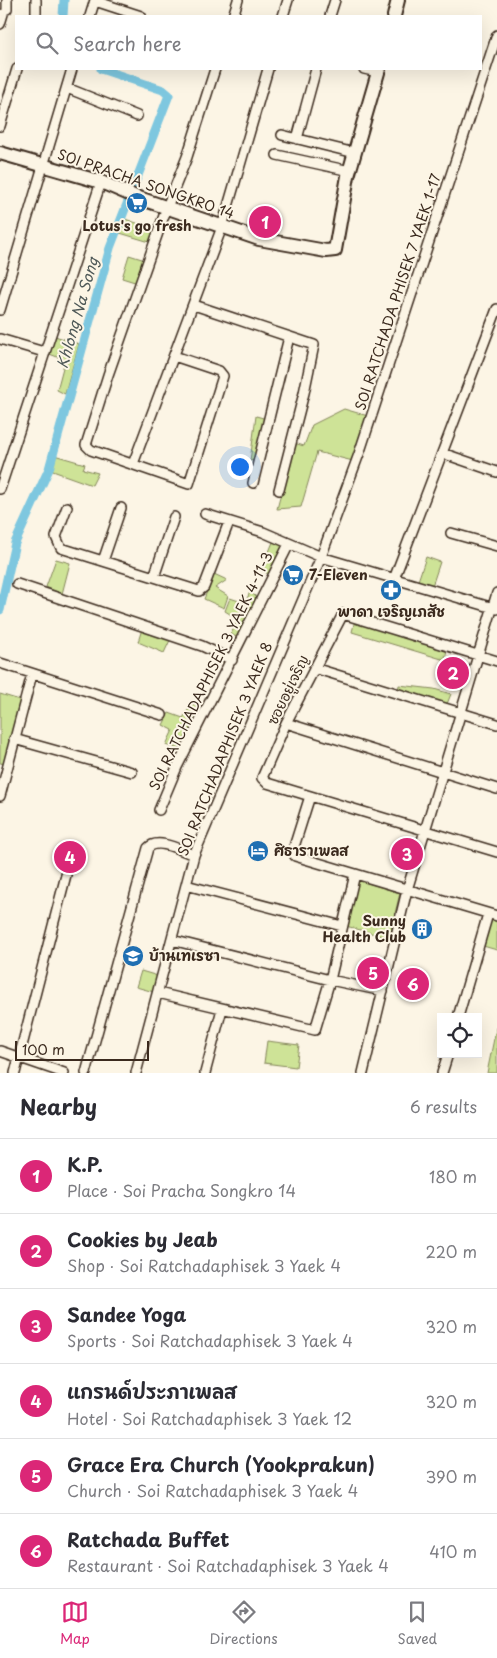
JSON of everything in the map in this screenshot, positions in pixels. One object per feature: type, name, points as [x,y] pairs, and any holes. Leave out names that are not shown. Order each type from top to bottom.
[{"type":"street","points":[[36,0],[36,13]]},
{"type":"street","points":[[233,15],[238,0]]},
{"type":"street","points":[[283,15],[288,0]]},
{"type":"street","points":[[331,15],[335,0]]},
{"type":"street","points":[[394,15],[398,0]]},
{"type":"street","points":[[90,15],[95,1],[138,15]]},
{"type":"street","points":[[0,24],[6,8]]},
{"type":"street","name":"SOI RATCHADA PHISEK 7 YAEK 1-17","points":[[321,557],[359,454],[497,35]]},
{"type":"street","points":[[0,126],[17,70]]},
{"type":"street","points":[[0,310],[72,70]]},
{"type":"street","points":[[174,356],[219,371],[223,376],[189,484],[91,450],[86,445],[166,207],[187,157],[216,70]]},
{"type":"street","points":[[132,464],[194,305],[222,227],[268,70]]},
{"type":"street","points":[[297,139],[316,70]]},
{"type":"street","name":"SOI PRACHA SONGKRO 14","points":[[0,153],[44,164],[101,182],[132,195],[259,239],[326,251],[335,250],[350,171],[378,70]]},
{"type":"street","points":[[67,88],[137,116]]},
{"type":"street","points":[[282,136],[355,153]]},
{"type":"street","points":[[277,155],[350,171]]},
{"type":"street","points":[[0,489],[101,182]]},
{"type":"street","points":[[194,305],[314,346],[279,490]]},
{"type":"street","points":[[394,579],[497,309]]},
{"type":"street","points":[[253,483],[289,337]]},
{"type":"street","points":[[0,339],[44,352]]},
{"type":"street","points":[[442,453],[497,472]]},
{"type":"street","points":[[66,507],[56,537],[57,543],[61,548],[191,590],[202,590],[229,522]]},
{"type":"street","points":[[103,561],[121,508]]},
{"type":"street","points":[[205,514],[263,532],[321,557],[495,609]]},
{"type":"street","points":[[154,577],[174,517]]},
{"type":"street","points":[[451,533],[497,546]]},
{"type":"street","name":"SOI RATCHADAPHISEK 3 YAEK 4-11-3","points":[[159,810],[177,767],[289,544]]},
{"type":"street","name":"SOI RATCHADAPHISEK 3 YAEK 8","points":[[136,1073],[194,855],[321,557]]},
{"type":"street","points":[[17,584],[202,646],[232,660]]},
{"type":"street","points":[[363,1073],[407,890],[478,655],[495,609],[497,593]]},
{"type":"street","name":"ซอยอยู่เจริญ","points":[[310,796],[263,780],[263,776],[286,723],[343,614],[478,655]]},
{"type":"street","points":[[478,655],[497,661]]},
{"type":"street","points":[[0,664],[162,715]]},
{"type":"street","points":[[314,668],[497,724]]},
{"type":"street","points":[[0,796],[32,674]]},
{"type":"street","points":[[286,723],[497,788]]},
{"type":"street","points":[[14,739],[132,772]]},
{"type":"street","points":[[459,1013],[493,915],[293,854],[310,796],[497,852]]},
{"type":"street","points":[[86,1073],[148,848],[151,844],[159,843],[194,855]]},
{"type":"street","points":[[158,993],[316,1030],[355,874]]},
{"type":"street","points":[[15,1073],[66,875]]},
{"type":"street","points":[[186,886],[342,926]]},
{"type":"street","points":[[172,940],[330,980],[383,991]]},
{"type":"street","points":[[205,1073],[222,1009]]},
{"type":"street","points":[[0,1051],[64,1073]]},
{"type":"street","points":[[442,1073],[447,1058]]},
{"type":"green space","points":[[125,219],[157,230],[153,243],[120,233]]},
{"type":"green space","points":[[129,255],[145,260],[138,283],[122,278]]},
{"type":"green space","points":[[52,335],[79,344],[65,394],[57,390],[65,360],[47,353]]},
{"type":"green space","points":[[344,409],[368,416],[353,461],[317,452],[301,507],[277,509],[294,443],[304,446],[312,425]]},
{"type":"green space","points":[[256,416],[267,419],[255,460],[250,461]]},
{"type":"green space","points":[[54,455],[85,464],[83,469],[98,473],[92,485],[50,470]]},
{"type":"green space","points":[[273,542],[283,545],[270,576],[262,569]]},
{"type":"green space","points":[[426,557],[440,562],[431,589],[417,584]]},
{"type":"green space","points":[[56,559],[70,563],[62,594],[46,587]]},
{"type":"green space","points":[[214,574],[227,580],[215,588],[228,596],[224,608],[204,599]]},
{"type":"green space","points":[[250,592],[259,599],[238,638],[231,634],[238,619],[225,611],[230,598],[245,603]]},
{"type":"green space","points":[[355,620],[447,650],[445,660],[352,632]]},
{"type":"green space","points":[[142,629],[171,638],[164,653],[138,642]]},
{"type":"green space","points":[[399,685],[434,689],[451,694],[447,704],[398,691]]},
{"type":"green space","points":[[0,694],[23,701],[6,764],[0,763]]},
{"type":"green space","points":[[192,704],[203,709],[184,750],[166,745],[173,730],[163,725],[169,713],[183,718]]},
{"type":"green space","points":[[358,880],[400,893],[389,938],[346,926]]},
{"type":"green space","points":[[497,920],[497,950],[483,946],[488,925],[492,921]]},
{"type":"green space","points":[[141,971],[158,976],[154,992],[136,987]]},
{"type":"green space","points":[[497,1024],[497,1073],[487,1073]]},
{"type":"green space","points":[[267,1041],[299,1045],[296,1067],[264,1063]]},
{"type":"waterway","name":"Khlong Na Song","points":[[63,15],[64,0]]},
{"type":"waterway","name":"Khlong Na Song","points":[[0,610],[15,543],[49,469],[110,248],[169,95],[163,90],[104,70]]},
{"type":"place","name":"Lotus's go fresh","points":[[137,203]]},
{"type":"place","name":"K.P.","points":[[265,222]]},
{"type":"place","name":"7-Eleven","points":[[293,575]]},
{"type":"place","name":"พาดา เจริญเภสัช","points":[[391,590]]},
{"type":"place","name":"Cookies by Jeab","points":[[453,673]]},
{"type":"place","name":"ศิธาราเพลส","points":[[258,851]]},
{"type":"place","name":"Sandee Yoga","points":[[407,854]]},
{"type":"place","name":"แกรนด์ประภาเพลส","points":[[70,857]]},
{"type":"place","name":"Sunny Health Club","points":[[422,929]]},
{"type":"place","name":"บ้านเทเรซา","points":[[133,956]]},
{"type":"place","name":"Grace Era Church (Yookprakun)","points":[[373,973]]},
{"type":"place","name":"Ratchada Buffet","points":[[413,984]]}]
